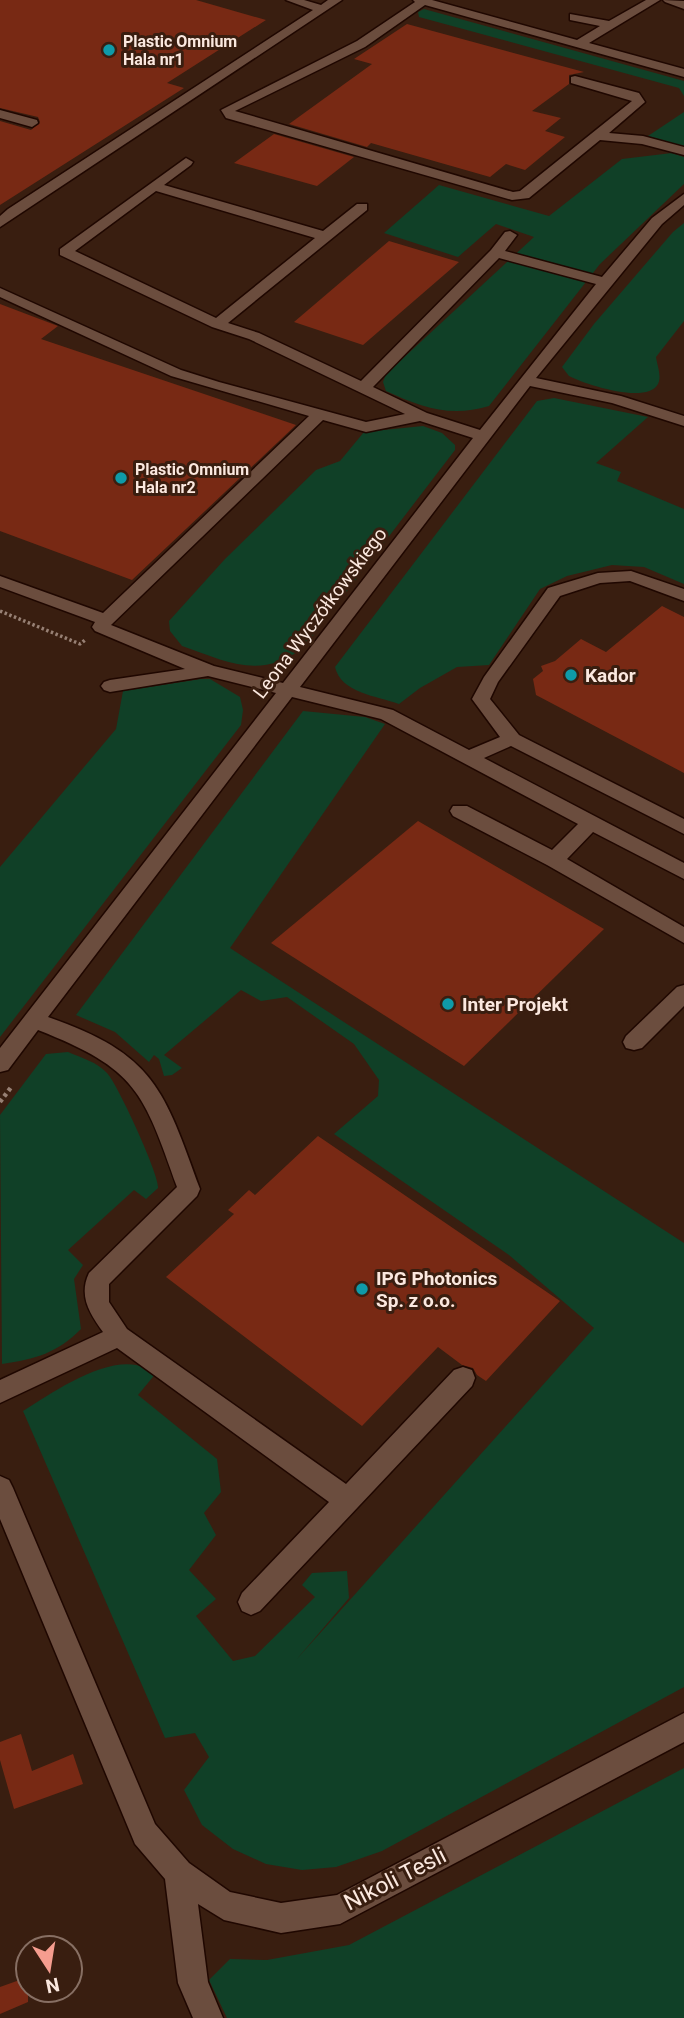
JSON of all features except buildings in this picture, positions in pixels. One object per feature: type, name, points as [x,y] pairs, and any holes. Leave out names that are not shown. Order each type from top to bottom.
[{"type":"street","points":[[292,0],[322,9]]},
{"type":"street","points":[[0,223],[336,0]]},
{"type":"street","points":[[578,44],[654,0]]},
{"type":"street","points":[[669,0],[684,5]]},
{"type":"street","points":[[575,80],[635,96],[639,102],[524,195],[512,196],[231,115],[227,110],[361,44],[421,1],[684,73]]},
{"type":"street","points":[[574,17],[609,26]]},
{"type":"street","points":[[0,114],[32,123]]},
{"type":"street","points":[[598,135],[643,140],[684,151]]},
{"type":"street","points":[[186,162],[65,252],[217,324],[254,336],[421,416],[482,436]]},
{"type":"street","points":[[153,186],[324,236]]},
{"type":"street","name":"Leona Wyczółkowskiego","points":[[0,1064],[526,380],[657,221],[684,198]]},
{"type":"street","points":[[217,324],[362,207]]},
{"type":"street","points":[[363,388],[496,253],[510,234]]},
{"type":"street","points":[[496,253],[605,282]]},
{"type":"street","points":[[0,292],[176,373],[366,427],[421,416]]},
{"type":"street","points":[[526,380],[616,400],[684,421]]},
{"type":"street","points":[[104,623],[320,414]]},
{"type":"street","points":[[684,596],[631,576],[598,578],[554,592],[490,681],[481,699],[512,739],[684,827]]},
{"type":"street","points":[[0,581],[104,623],[170,657],[209,671],[387,714],[684,872]]},
{"type":"street","points":[[110,686],[209,671]]},
{"type":"street","points":[[469,758],[512,739]]},
{"type":"street","points":[[460,811],[554,860],[684,936]]},
{"type":"street","points":[[554,860],[591,823]]},
{"type":"street","points":[[634,1042],[684,993]]},
{"type":"street","points":[[34,1020],[56,1027],[98,1048],[138,1075],[158,1110],[190,1189],[97,1280],[97,1304],[119,1336],[347,1500]]},
{"type":"street","points":[[0,1392],[119,1336]]},
{"type":"street","points":[[251,1602],[463,1378]]},
{"type":"street","name":"Nikoli Tesli","points":[[0,1488],[145,1834],[179,1873],[224,1905],[281,1918],[340,1909],[684,1727]]},
{"type":"street","points":[[179,1873],[193,1983],[208,2018]]},
{"type":"path","points":[[0,611],[92,648]]},
{"type":"path","points":[[80,645],[104,623]]},
{"type":"green space","points":[[424,9],[684,81],[684,96],[679,88],[419,17],[418,12]]},
{"type":"green space","points":[[684,112],[684,147],[648,136]]},
{"type":"green space","points":[[672,153],[684,157],[684,184],[600,264],[489,406],[448,411],[411,402],[386,391],[383,382],[386,374],[534,237],[496,224],[458,257],[384,233],[439,185],[549,216],[622,159]]},
{"type":"green space","points":[[684,223],[684,321],[656,357],[658,384],[652,390],[629,393],[601,388],[569,376],[562,367],[594,324],[673,232]]},
{"type":"green space","points":[[554,398],[648,417],[596,463],[621,472],[617,481],[684,509],[684,584],[644,567],[612,565],[567,576],[540,589],[489,665],[457,667],[420,688],[399,704],[361,692],[344,683],[335,667],[537,401]]},
{"type":"green space","points":[[423,426],[442,433],[455,445],[455,450],[305,646],[289,657],[259,666],[230,662],[182,646],[170,631],[169,621],[225,559],[316,470],[340,461],[364,432]]},
{"type":"green space","points":[[210,679],[240,697],[243,710],[241,725],[0,1037],[0,867],[116,729],[123,691]]},
{"type":"green space","points":[[303,711],[365,717],[385,724],[230,948],[684,1243],[684,1687],[382,1851],[336,1867],[302,1870],[266,1864],[233,1849],[202,1825],[184,1790],[209,1757],[195,1733],[165,1738],[23,1411],[77,1379],[107,1367],[136,1365],[157,1372],[138,1395],[217,1459],[221,1492],[204,1513],[216,1535],[189,1570],[216,1599],[196,1616],[233,1661],[255,1656],[315,1597],[302,1585],[312,1573],[347,1571],[349,1598],[296,1660],[594,1328],[509,1255],[334,1134],[378,1096],[379,1080],[354,1044],[287,997],[261,1001],[241,990],[164,1055],[182,1068],[172,1075],[164,1076],[159,1059],[154,1055],[149,1062],[115,1032],[76,1015]]},
{"type":"green space","points":[[68,1052],[99,1066],[112,1080],[145,1149],[158,1188],[146,1199],[134,1190],[68,1250],[83,1265],[74,1279],[81,1329],[45,1354],[2,1364],[0,1115],[46,1054]]},
{"type":"green space","points":[[684,1768],[684,2018],[227,2018],[209,1980],[230,1959],[267,1960],[349,1945]]},
{"type":"place","name":"Plastic Omnium Hala nr1","points":[[109,50]]},
{"type":"place","name":"Plastic Omnium Hala nr2","points":[[121,478]]},
{"type":"place","name":"Kador","points":[[571,675]]},
{"type":"place","name":"Inter Projekt","points":[[448,1004]]},
{"type":"place","name":"IPG Photonics Sp. z o.o.","points":[[362,1289]]}]
